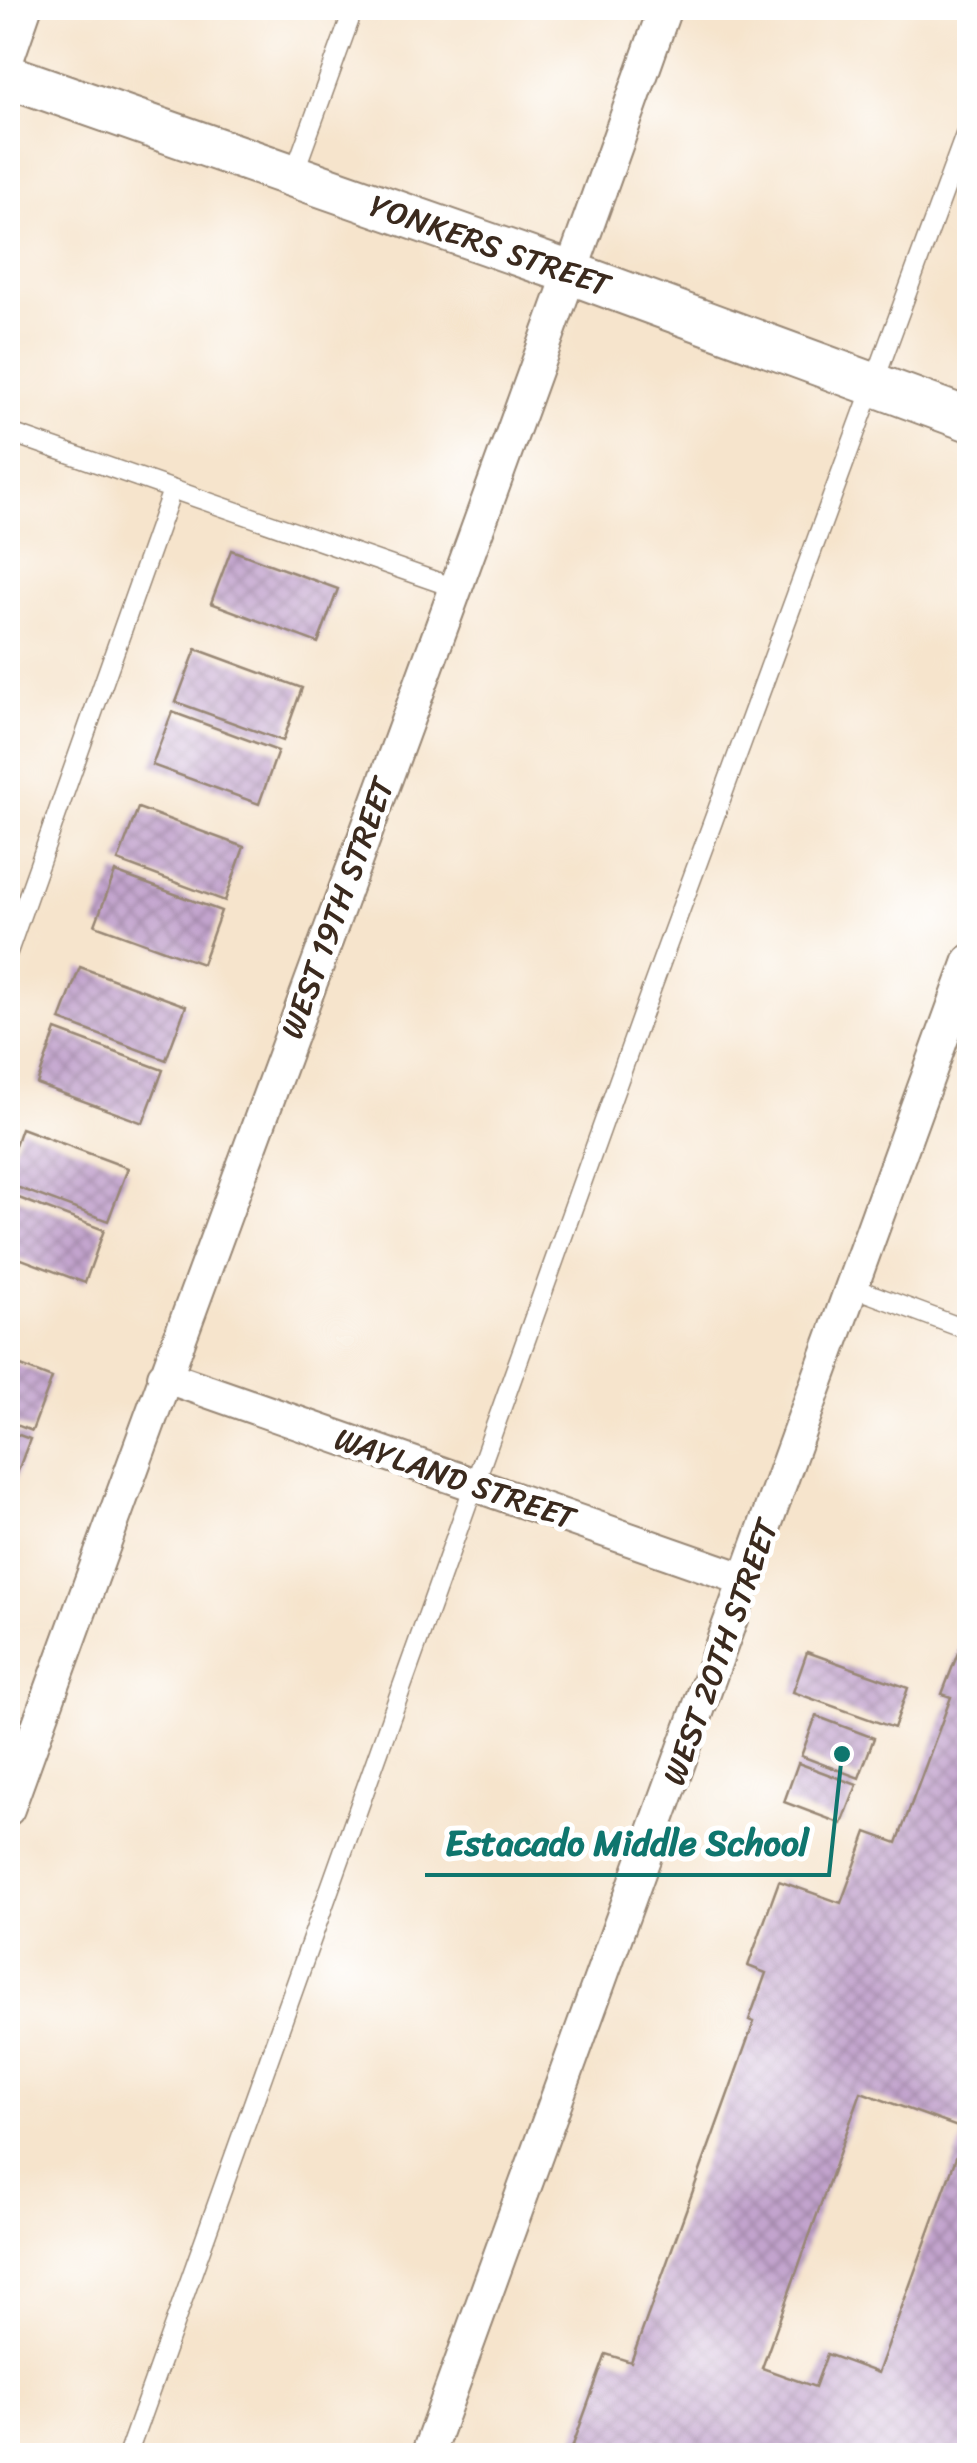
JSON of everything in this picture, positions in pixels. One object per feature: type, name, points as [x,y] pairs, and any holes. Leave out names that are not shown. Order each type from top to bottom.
[{"type":"street","points":[[8,56],[25,8]]},
{"type":"street","name":"WEST 19TH STREET","points":[[8,1809],[666,8]]},
{"type":"street","name":"YONKERS STREET","points":[[8,76],[571,273],[970,420]]},
{"type":"street","name":"WEST 20TH STREET","points":[[428,2456],[970,961]]},
{"type":"street","name":"WAYLAND STREET","points":[[164,1376],[746,1580]]},
{"type":"lane","points":[[294,176],[354,8]]},
{"type":"lane","points":[[127,2456],[646,1001],[970,121]]},
{"type":"lane","points":[[8,432],[455,588]]},
{"type":"lane","points":[[8,952],[172,490]]},
{"type":"lane","points":[[852,1287],[970,1331]]},
{"type":"building","points":[[231,550],[338,589],[318,643],[211,603]]},
{"type":"building","points":[[196,649],[302,688],[283,741],[176,702]]},
{"type":"building","points":[[172,712],[278,751],[259,804],[152,765]]},
{"type":"building","points":[[138,808],[244,847],[225,901],[118,861]]},
{"type":"building","points":[[115,872],[221,911],[202,964],[95,925]]},
{"type":"building","points":[[80,967],[186,1006],[166,1060],[60,1020]]},
{"type":"building","points":[[56,1030],[163,1070],[143,1123],[37,1084]]},
{"type":"building","points":[[21,1128],[128,1168],[108,1221],[8,1184],[8,1165]]},
{"type":"building","points":[[8,1194],[104,1230],[85,1283],[8,1254]]},
{"type":"building","points":[[8,1361],[52,1378],[32,1431],[8,1422]]},
{"type":"building","points":[[8,1431],[30,1439],[10,1492],[8,1491]]},
{"type":"building","points":[[970,1622],[970,2456],[569,2456],[606,2354],[631,2362],[754,2022],[749,2020],[766,1973],[748,1966],[779,1881],[841,1903],[867,1832],[897,1843],[951,1697],[942,1694]],"holes":[[[861,2092],[966,2130],[878,2373],[827,2354],[815,2387],[762,2368]]]},
{"type":"building","points":[[807,1652],[908,1688],[894,1728],[793,1692]]},
{"type":"building","points":[[816,1716],[874,1738],[859,1778],[801,1756]]},
{"type":"building","points":[[798,1763],[857,1785],[842,1824],[784,1802]]},
{"type":"place","name":"Estacado Middle School","points":[[842,1754]]}]
